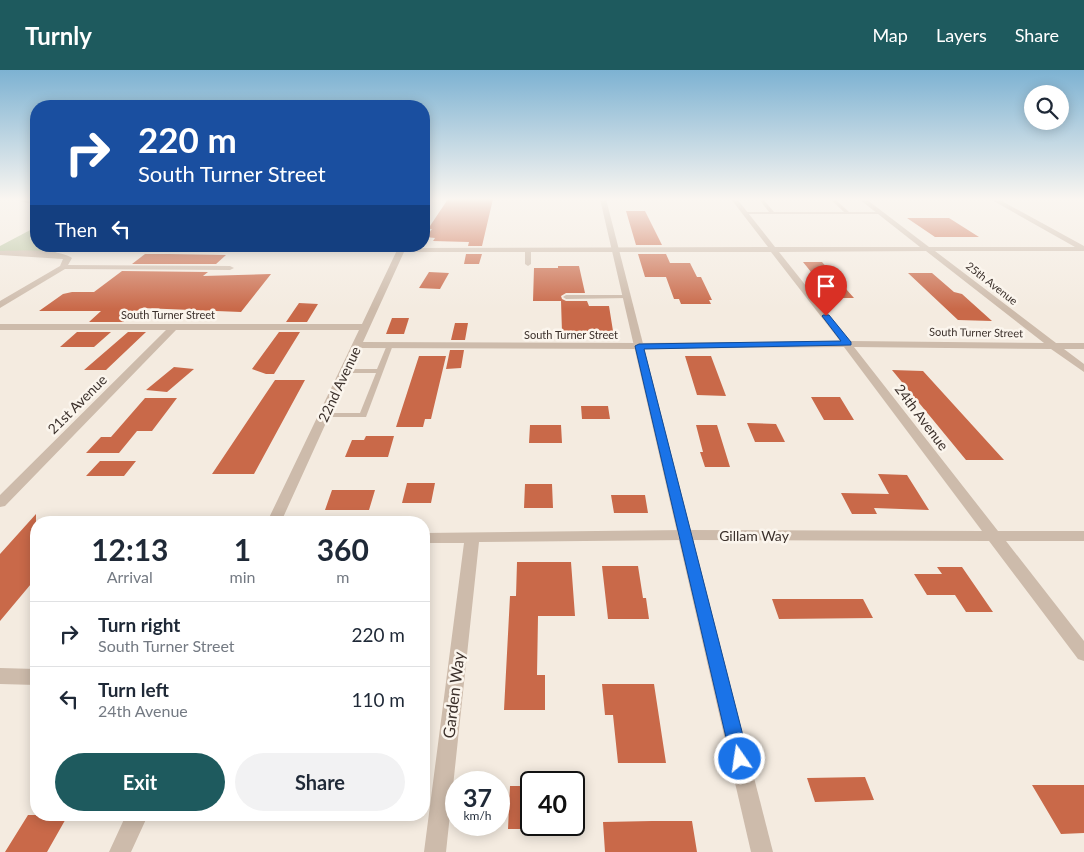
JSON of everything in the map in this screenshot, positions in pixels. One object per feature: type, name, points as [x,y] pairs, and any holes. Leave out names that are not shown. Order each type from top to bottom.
[{"type":"street","points":[[612,235],[762,852]]},
{"type":"street","name":"24th Avenue","points":[[762,235],[848,344],[1084,654]]},
{"type":"street","name":"25th Avenue","points":[[911,235],[1084,369]]},
{"type":"street","points":[[1059,235],[1084,249]]},
{"type":"street","points":[[430,248],[1084,249]]},
{"type":"street","name":"22nd Avenue","points":[[277,516],[400,252]]},
{"type":"street","points":[[0,253],[52,255],[68,258],[63,267],[0,305]]},
{"type":"street","points":[[63,267],[230,268]]},
{"type":"street","name":"21st Avenue","points":[[0,503],[175,326]]},
{"type":"street","name":"South Turner Street","points":[[0,327],[366,327]]},
{"type":"street","name":"South Turner Street","points":[[357,345],[639,346],[848,344],[1084,346]]},
{"type":"street","name":"Gillam Way","points":[[430,538],[686,534],[1084,536]]},
{"type":"street","name":"Garden Way","points":[[435,852],[472,538]]},
{"type":"street","points":[[0,676],[30,677]]},
{"type":"street","points":[[120,852],[134,821]]},
{"type":"lane","points":[[528,250],[528,264]]},
{"type":"lane","points":[[566,297],[627,297]]},
{"type":"lane","points":[[324,415],[364,415],[390,345]]},
{"type":"lane","points":[[345,372],[380,371]]},
{"type":"green space","points":[[20,235],[30,235],[30,252],[57,252],[52,255],[0,253],[0,246]]},
{"type":"building","points":[[430,235],[484,235],[482,246],[468,246],[469,242],[433,241],[435,238],[430,237]]},
{"type":"building","points":[[633,235],[657,235],[662,245],[636,245]]},
{"type":"building","points":[[933,235],[979,237],[935,237]]},
{"type":"building","points":[[145,254],[226,255],[216,264],[132,264]]},
{"type":"building","points":[[466,254],[482,254],[479,264],[464,264]]},
{"type":"building","points":[[638,254],[666,254],[670,263],[690,263],[697,277],[701,277],[712,300],[709,300],[711,304],[681,304],[679,299],[674,299],[666,277],[645,277]]},
{"type":"building","points":[[803,262],[822,262],[854,298],[832,298]]},
{"type":"building","points":[[558,266],[579,266],[585,293],[566,293],[561,296],[562,299],[566,301],[587,301],[589,306],[609,306],[613,331],[562,332],[561,301],[533,301],[534,268],[558,268]]},
{"type":"building","points":[[122,271],[208,272],[203,276],[271,274],[241,312],[142,308],[123,322],[89,322],[101,311],[39,311],[63,294],[94,292]]},
{"type":"building","points":[[429,272],[449,273],[440,289],[419,288]]},
{"type":"building","points":[[908,273],[932,273],[954,292],[962,294],[992,321],[958,320]]},
{"type":"building","points":[[299,303],[318,304],[307,322],[286,322]]},
{"type":"building","points":[[392,318],[409,318],[404,334],[386,334]]},
{"type":"building","points":[[455,323],[468,323],[465,340],[451,340]]},
{"type":"building","points":[[77,332],[111,332],[94,347],[60,347]]},
{"type":"building","points":[[128,332],[146,332],[106,370],[84,370]]},
{"type":"building","points":[[279,332],[300,332],[274,374],[266,374],[252,369]]},
{"type":"building","points":[[450,350],[464,350],[461,368],[446,369]]},
{"type":"building","points":[[419,356],[446,356],[431,419],[425,419],[423,427],[396,427]]},
{"type":"building","points":[[685,356],[711,356],[726,396],[697,395]]},
{"type":"building","points":[[174,367],[194,369],[167,392],[146,390]]},
{"type":"building","points":[[892,370],[923,371],[1004,460],[966,460]]},
{"type":"building","points":[[275,380],[305,380],[254,474],[212,474]]},
{"type":"building","points":[[811,397],[840,397],[854,420],[824,420]]},
{"type":"building","points":[[145,398],[177,398],[152,431],[137,431],[119,453],[86,453],[101,437],[111,437]]},
{"type":"building","points":[[581,406],[608,406],[610,419],[582,419]]},
{"type":"building","points":[[747,423],[776,424],[785,442],[755,442]]},
{"type":"building","points":[[530,425],[561,425],[562,443],[529,443]]},
{"type":"building","points":[[696,425],[717,425],[730,467],[705,467],[700,452],[703,452]]},
{"type":"building","points":[[366,436],[394,436],[388,457],[345,457],[352,440],[364,440]]},
{"type":"building","points":[[100,461],[136,461],[124,476],[86,476]]},
{"type":"building","points":[[878,474],[907,475],[929,510],[874,508],[877,514],[852,514],[841,493],[889,494]]},
{"type":"building","points":[[407,483],[435,483],[431,503],[402,503]]},
{"type":"building","points":[[525,484],[552,484],[553,508],[524,508]]},
{"type":"building","points":[[332,490],[375,490],[369,510],[325,510]]},
{"type":"building","points":[[611,495],[645,495],[648,513],[614,513]]},
{"type":"building","points":[[30,521],[30,585],[0,621],[0,554]]},
{"type":"building","points":[[517,562],[571,562],[575,616],[538,616],[537,675],[545,675],[545,710],[504,710],[510,596],[516,596]]},
{"type":"building","points":[[602,566],[638,566],[643,598],[646,598],[649,619],[608,619]]},
{"type":"building","points":[[937,567],[962,567],[993,612],[966,612],[955,595],[927,595],[914,574],[942,574]]},
{"type":"building","points":[[772,599],[863,599],[873,618],[779,619]]},
{"type":"building","points":[[602,684],[654,684],[666,763],[618,763],[613,715],[605,715]]},
{"type":"building","points":[[865,777],[874,800],[815,802],[807,778]]},
{"type":"building","points":[[1032,785],[1084,785],[1084,833],[1061,834]]},
{"type":"building","points":[[510,786],[520,786],[520,829],[510,829]]},
{"type":"building","points":[[28,815],[30,815],[30,821],[65,821],[47,852],[5,852]]},
{"type":"building","points":[[692,821],[697,852],[605,852],[603,822]]},
{"type":"route","points":[[740,759],[639,346],[848,344],[826,316]]}]
